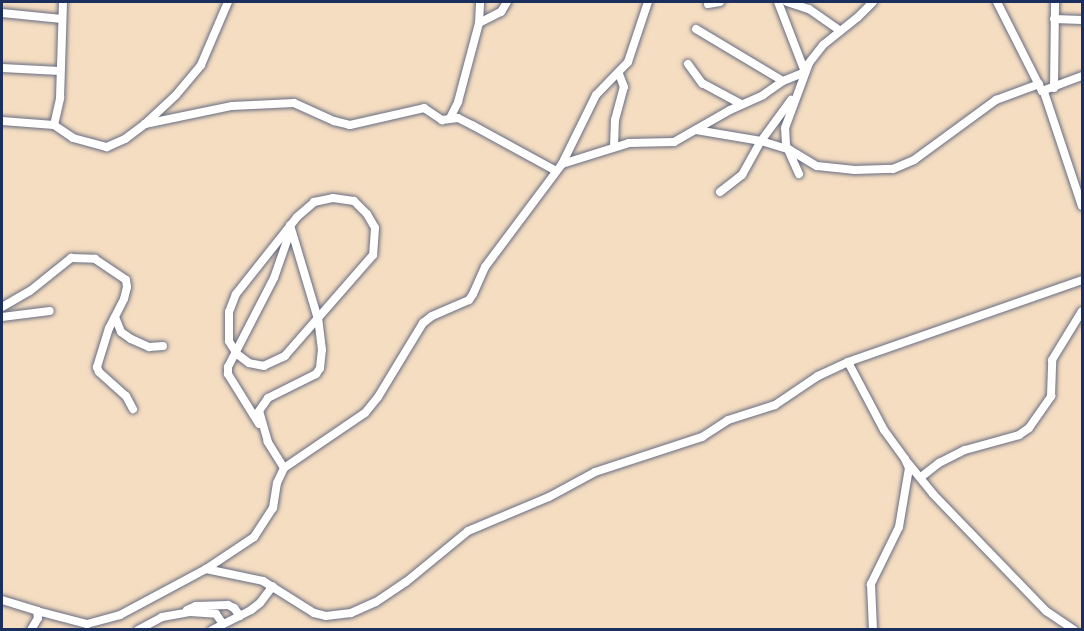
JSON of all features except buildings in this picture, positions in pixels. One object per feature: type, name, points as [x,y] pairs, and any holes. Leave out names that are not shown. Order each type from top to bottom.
[{"type":"street","points":[[54,125],[60,98],[63,2]]},
{"type":"street","points":[[2,121],[54,125],[73,138],[107,147],[125,139],[176,95],[201,65],[228,2]]},
{"type":"street","points":[[450,118],[458,102],[479,23],[480,2]]},
{"type":"street","points":[[479,23],[501,12],[507,2]]},
{"type":"street","points":[[2,600],[91,627],[120,615],[206,569],[254,537],[273,508],[277,483],[284,468],[332,438],[365,412],[378,397],[423,323],[432,316],[469,300],[486,267],[559,168],[596,95],[619,74],[632,54],[648,2]]},
{"type":"street","points":[[708,4],[720,2]]},
{"type":"street","points":[[778,2],[805,72]]},
{"type":"street","points":[[787,2],[809,9],[840,31]]},
{"type":"street","points":[[799,174],[786,145],[785,128],[805,72],[819,49],[873,2]]},
{"type":"street","points":[[997,2],[1041,88],[1083,206]]},
{"type":"street","points":[[1054,88],[1055,2]]},
{"type":"street","points":[[2,13],[62,19]]},
{"type":"street","points":[[1054,19],[1083,20]]},
{"type":"street","points":[[696,29],[783,81]]},
{"type":"street","points":[[688,64],[702,83],[741,104]]},
{"type":"street","points":[[2,68],[60,71]]},
{"type":"street","points":[[145,124],[202,110],[274,102],[294,103],[334,122],[350,125],[424,108],[442,120],[458,118],[472,124],[559,168],[629,143],[674,142],[741,104],[763,95],[783,81],[805,72]]},
{"type":"street","points":[[614,147],[615,120],[624,87],[619,74]]},
{"type":"street","points":[[696,130],[760,141],[790,150],[817,166],[855,170],[893,169],[914,160],[996,100],[1041,88],[1054,88],[1083,76]]},
{"type":"street","points":[[720,192],[742,175],[760,141],[798,90]]},
{"type":"street","points":[[333,198],[354,201],[367,214],[375,228],[375,245],[368,263],[318,320],[293,348],[271,365],[256,366],[237,354],[229,342],[231,303],[243,282],[290,225],[314,202],[333,198]]},
{"type":"street","points":[[284,468],[228,374],[228,367],[237,354],[278,268],[288,241],[290,225]]},
{"type":"street","points":[[263,430],[259,411],[263,403],[311,378],[320,369],[322,350],[318,320],[290,225]]},
{"type":"street","points":[[2,307],[30,291],[66,261],[77,257],[99,262],[127,282],[124,299],[98,358],[97,370],[126,396],[133,409]]},
{"type":"street","points":[[206,569],[263,581],[314,613],[340,615],[363,609],[406,582],[468,531],[549,497],[595,472],[702,437],[728,420],[775,405],[818,376],[848,362],[1083,280]]},
{"type":"street","points":[[2,317],[50,311]]},
{"type":"street","points":[[921,477],[939,463],[965,450],[1019,435],[1029,428],[1051,396],[1052,360],[1083,311]]},
{"type":"street","points":[[115,317],[116,324],[131,339],[149,347],[163,346]]},
{"type":"street","points":[[848,362],[884,430],[933,494],[1046,611],[1074,630]]},
{"type":"street","points":[[873,630],[871,584],[898,527],[908,464]]},
{"type":"street","points":[[212,630],[260,603],[273,586]]},
{"type":"street","points":[[138,630],[162,617],[184,612],[196,606],[228,605],[234,608],[240,616]]},
{"type":"street","points":[[31,630],[38,618],[37,611]]},
{"type":"street","points":[[184,612],[216,614],[223,624]]}]
